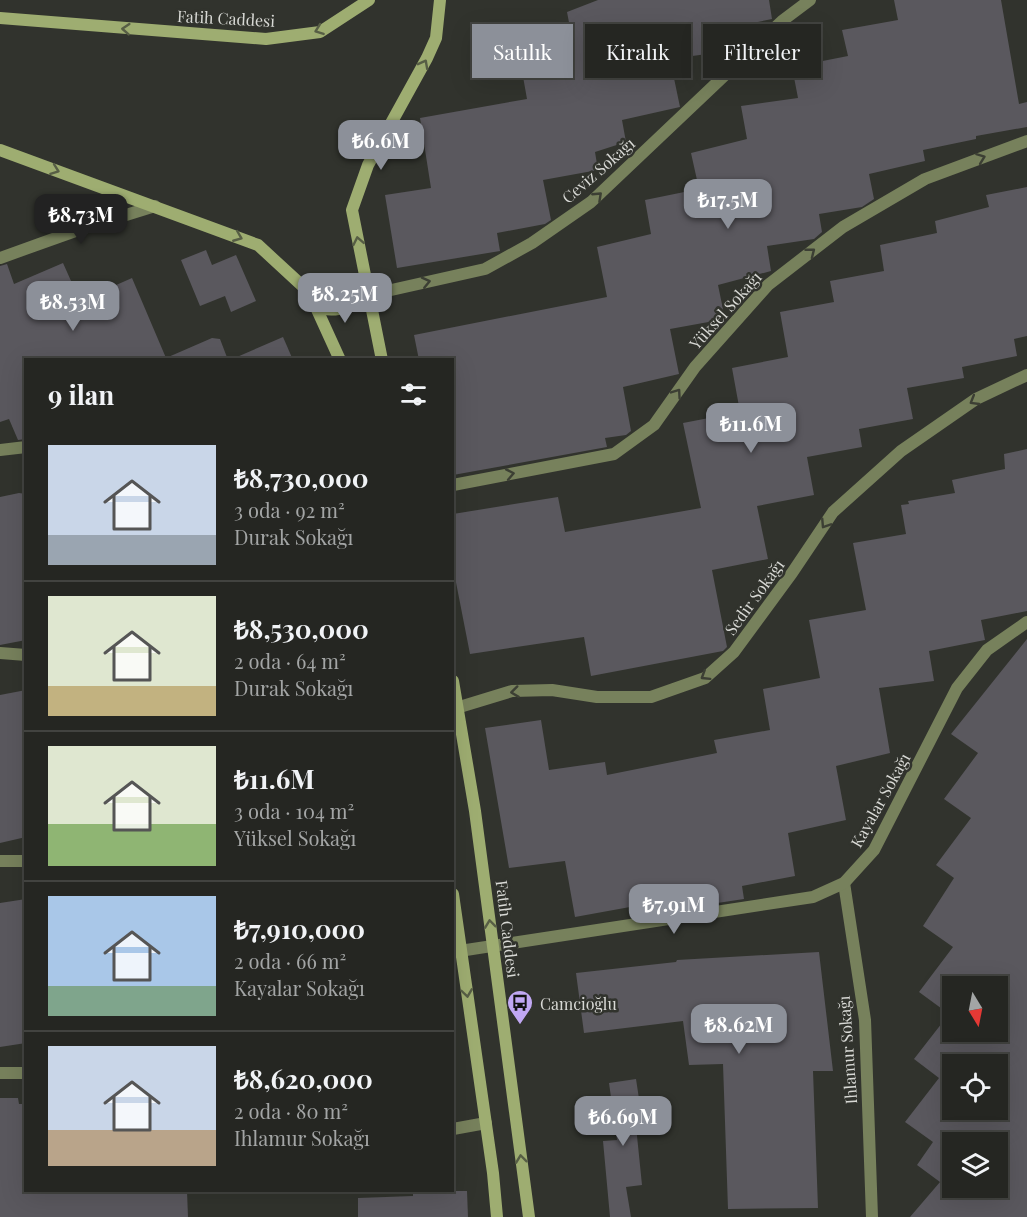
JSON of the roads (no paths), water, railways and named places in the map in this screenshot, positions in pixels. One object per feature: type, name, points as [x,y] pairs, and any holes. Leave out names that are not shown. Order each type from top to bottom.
[{"type":"main road","name":"Fatih Caddesi","points":[[0,18],[266,39],[320,32],[369,0]]},
{"type":"main road","points":[[382,358],[352,210],[368,165],[432,48],[436,38],[440,0]]},
{"type":"main road","points":[[0,150],[258,244],[309,292],[339,358]]},
{"type":"main road","points":[[316,306],[324,310],[339,310],[358,303],[369,295]]},
{"type":"main road","name":"Fatih Caddesi","points":[[454,690],[494,948],[529,1217]]},
{"type":"main road","points":[[454,908],[457,952],[486,1123],[497,1217]]},
{"type":"street","name":"Ceviz Sokağı","points":[[369,295],[485,269],[532,243],[591,202],[782,21],[810,0]]},
{"type":"street","name":"Yüksel Sokağı","points":[[454,485],[614,454],[654,425],[695,367],[768,285],[843,227],[925,179],[1027,141]]},
{"type":"street","points":[[0,258],[81,228],[155,206]]},
{"type":"street","name":"Sedir Sokağı","points":[[456,708],[512,691],[552,690],[597,697],[651,697],[705,678],[734,652],[833,512],[900,451],[976,399],[1027,375]]},
{"type":"street","points":[[0,450],[24,447]]},
{"type":"street","name":"Kayalar Sokağı","points":[[457,952],[813,897],[844,883],[874,850],[957,688],[987,650],[1027,622]]},
{"type":"street","points":[[0,653],[24,655]]},
{"type":"street","points":[[0,861],[24,861]]},
{"type":"street","name":"Ihlamur Sokağı","points":[[844,883],[865,1020],[872,1217]]},
{"type":"street","points":[[0,1073],[24,1073]]},
{"type":"street","points":[[454,1129],[486,1123]]},
{"type":"place","name":"Camcioğlu","points":[[520,1026]]}]
